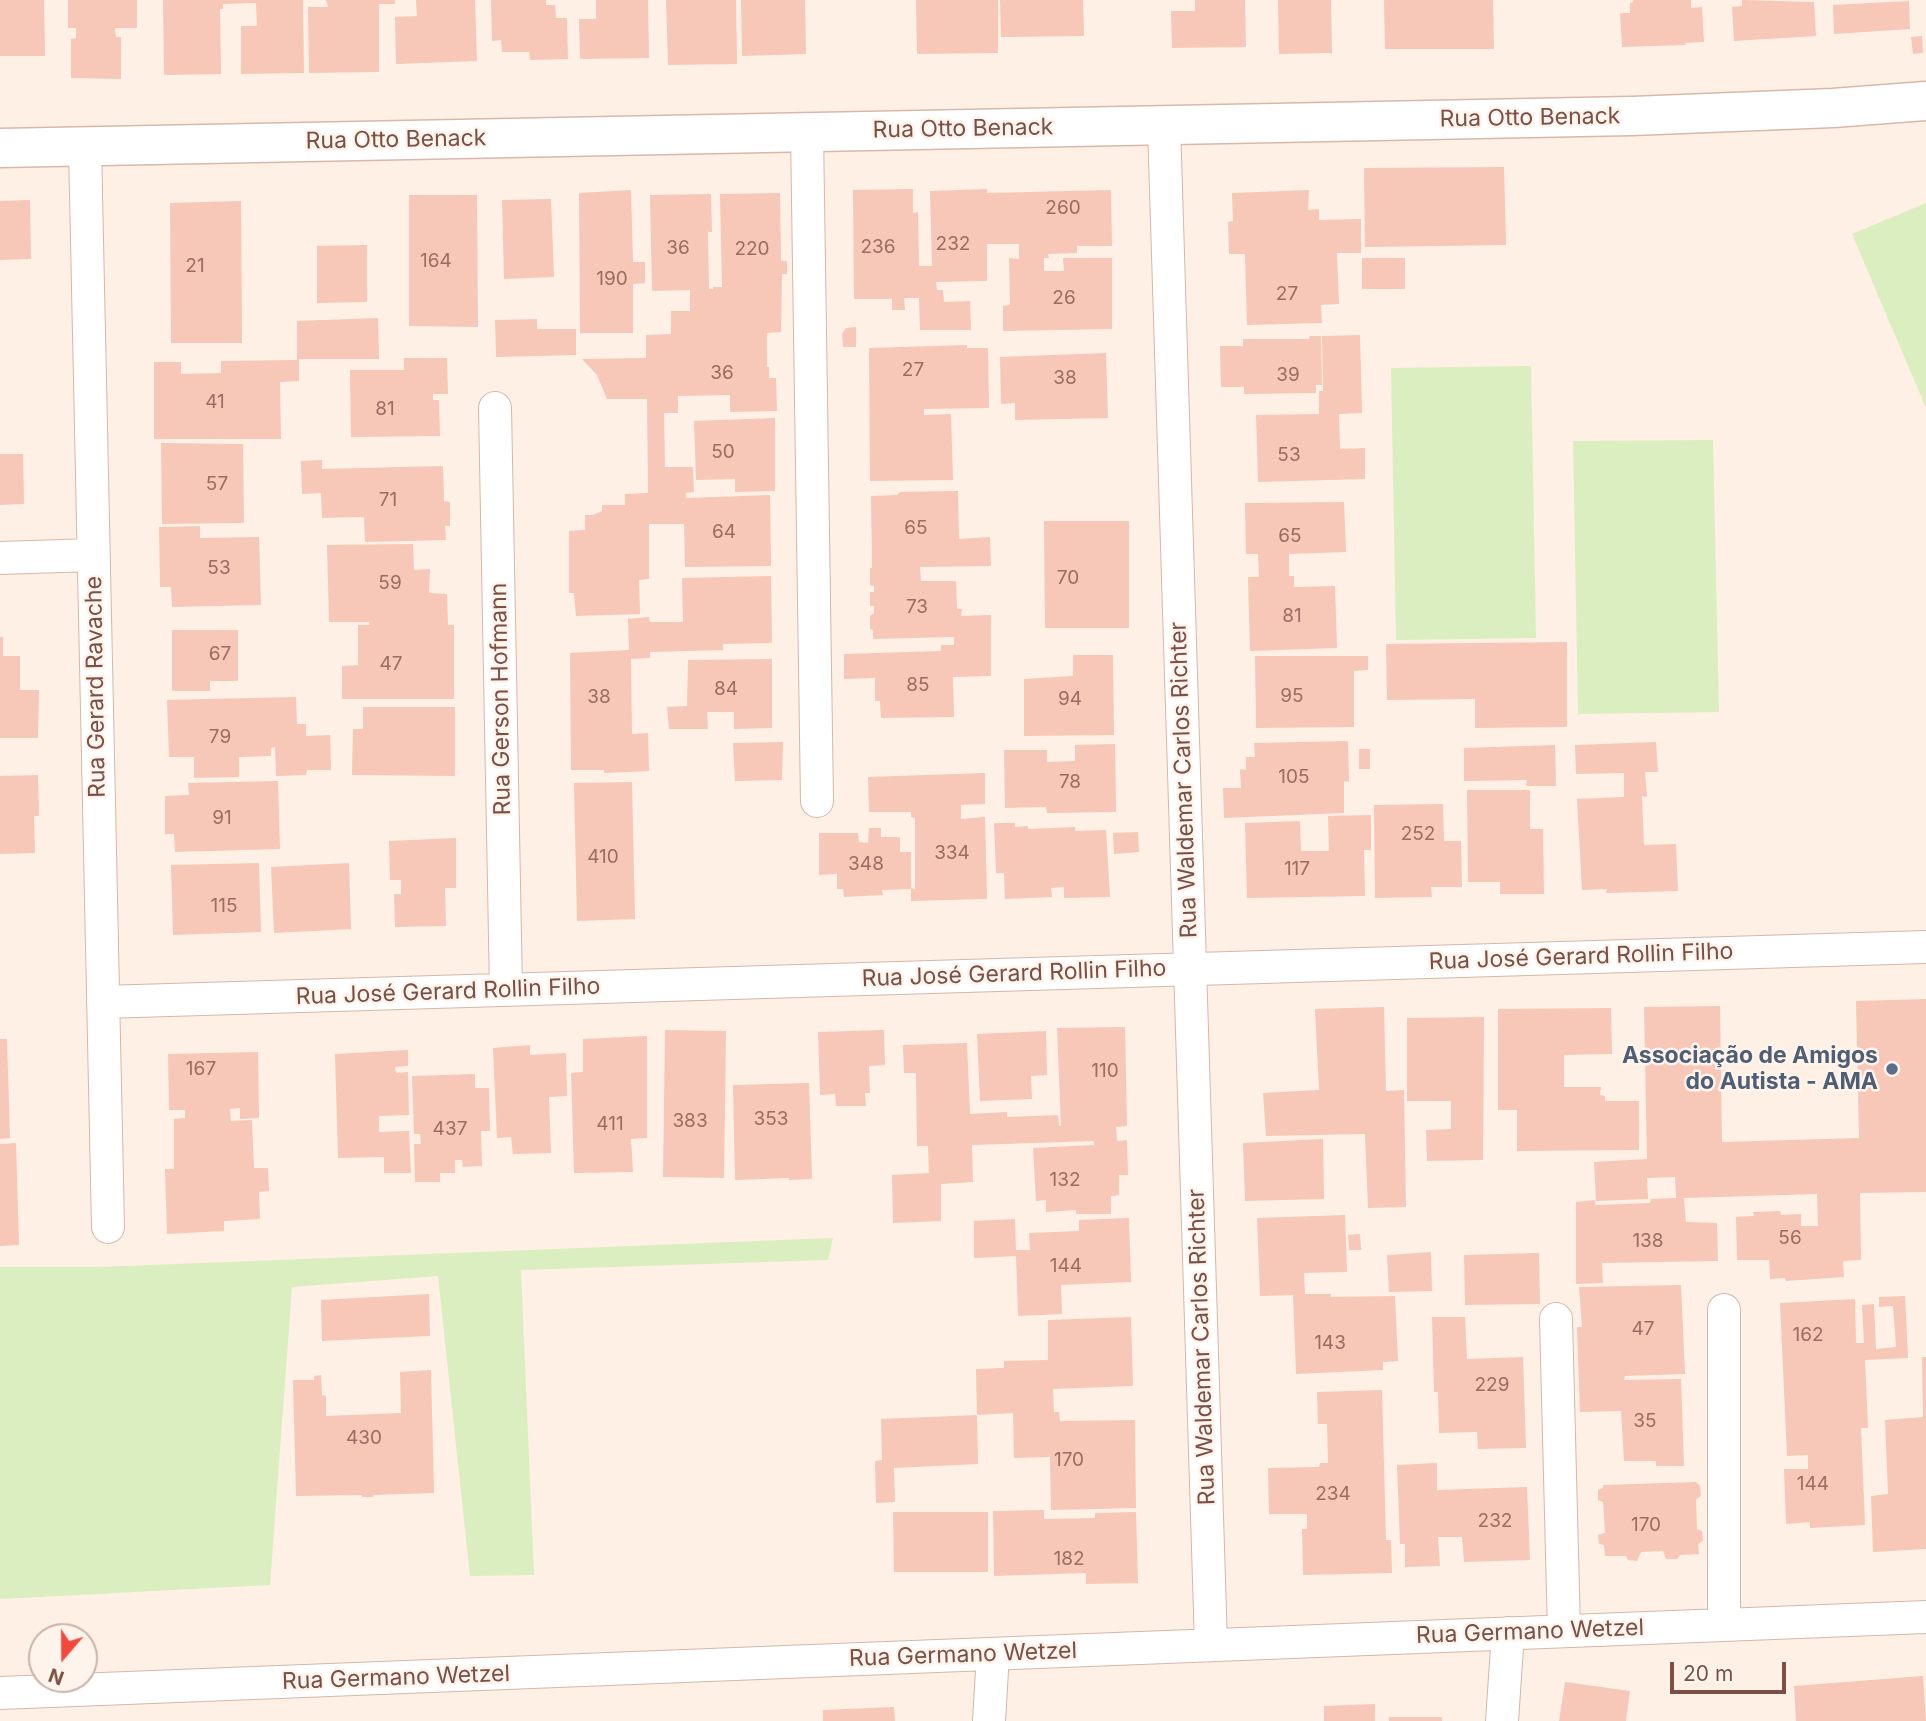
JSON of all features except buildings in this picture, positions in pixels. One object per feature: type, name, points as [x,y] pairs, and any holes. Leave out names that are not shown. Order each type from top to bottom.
[{"type":"main road","name":"Rua Otto Benack","points":[[0,148],[1632,116],[1926,102]]},
{"type":"street","name":"Rua Waldemar Carlos Richter","points":[[1164,125],[1211,1645]]},
{"type":"street","points":[[807,132],[817,801]]},
{"type":"street","name":"Rua Gerard Ravache","points":[[85,146],[108,1227]]},
{"type":"street","name":"Rua Gerson Hofmann","points":[[495,408],[506,990]]},
{"type":"street","points":[[0,558],[93,555]]},
{"type":"street","name":"Rua José Gerard Rollin Filho","points":[[103,1002],[1926,947]]},
{"type":"street","points":[[1724,1310],[1724,1625]]},
{"type":"street","points":[[1556,1319],[1564,1631]]},
{"type":"street","name":"Rua Germano Wetzel","points":[[0,1693],[1926,1617]]},
{"type":"street","points":[[1502,1721],[1508,1633]]},
{"type":"street","points":[[989,1721],[993,1654]]},
{"type":"green space","points":[[1926,203],[1926,408],[1852,234]]},
{"type":"green space","points":[[1531,366],[1536,638],[1396,640],[1391,368]]},
{"type":"green space","points":[[1713,440],[1719,712],[1578,714],[1573,441]]},
{"type":"green space","points":[[833,1238],[828,1260],[521,1270],[534,1575],[470,1576],[438,1276],[292,1287],[270,1585],[0,1599],[0,1267],[101,1267]]},
{"type":"place","name":"Associação de Amigos do Autista - AMA","points":[[1892,1069]]}]
